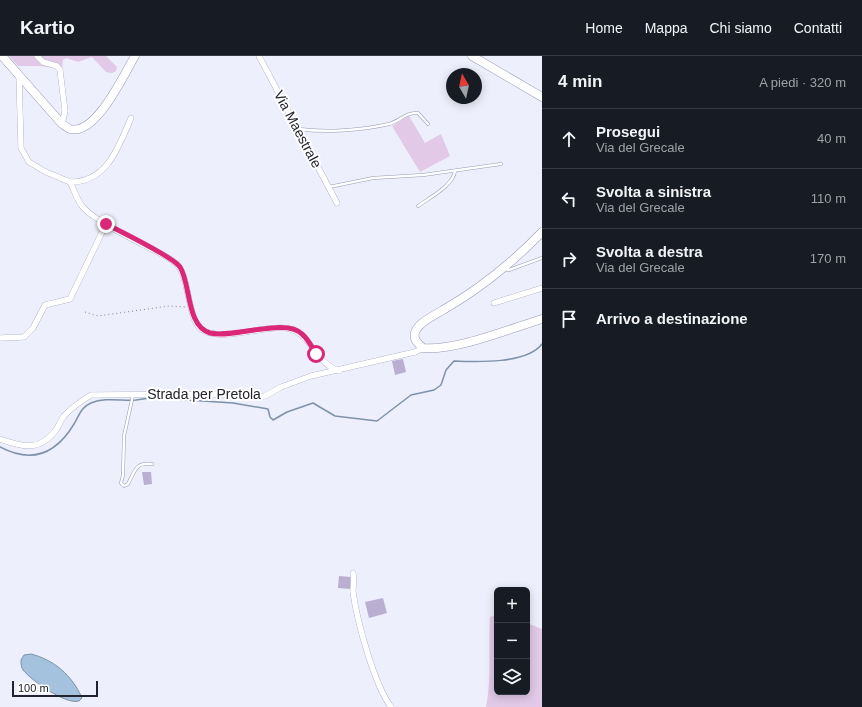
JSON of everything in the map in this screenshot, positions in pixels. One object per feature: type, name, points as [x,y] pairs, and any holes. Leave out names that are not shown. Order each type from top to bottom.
[{"type":"street","points":[[2,56],[62,124],[70,129],[90,124],[99,115],[135,56]]},
{"type":"street","points":[[37,56],[43,62],[57,66],[60,70],[65,112],[62,124]]},
{"type":"street","name":"Via Maestrale","points":[[259,56],[337,203]]},
{"type":"street","points":[[472,56],[542,97]]},
{"type":"street","points":[[19,75],[22,148],[29,162],[46,172],[70,182],[82,182],[97,174],[114,156],[131,118]]},
{"type":"street","points":[[70,182],[82,207],[106,224],[169,258],[180,267],[200,328],[210,333],[234,333],[283,327],[296,330],[302,333],[316,354],[329,367],[339,370]]},
{"type":"street","points":[[0,338],[24,337],[33,328],[45,305],[70,300],[106,224]]},
{"type":"street","points":[[542,232],[504,269],[461,300],[423,322],[416,329],[414,336],[417,343],[423,348],[451,345],[542,319]]},
{"type":"street","points":[[494,303],[542,288]]},
{"type":"street","name":"Strada per Pretola","points":[[0,439],[26,447],[34,446],[48,438],[72,409],[91,395],[221,394],[255,397],[265,396],[281,387],[311,376],[415,352],[423,348]]},
{"type":"street","points":[[353,573],[353,590],[360,626],[378,680],[391,707]]},
{"type":"lane","points":[[297,129],[315,132],[339,131],[391,123],[410,112],[418,113],[428,124]]},
{"type":"lane","points":[[328,187],[373,178],[422,175],[501,164]]},
{"type":"lane","points":[[418,206],[442,189],[454,176],[454,171]]},
{"type":"lane","points":[[504,269],[509,270],[542,258]]},
{"type":"lane","points":[[133,394],[124,436],[123,476],[121,483],[124,486],[128,484],[138,465],[143,463],[152,464]]},
{"type":"path","points":[[86,312],[98,316],[169,306],[192,307]]},
{"type":"shaded area","points":[[9,56],[106,56],[117,67],[116,71],[112,73],[106,72],[92,57],[78,62],[66,58],[63,60],[62,69],[40,66],[18,66]]},
{"type":"shaded area","points":[[409,116],[425,143],[441,134],[450,156],[420,172],[392,126]]},
{"type":"shaded area","points":[[494,616],[494,695],[530,695],[530,624],[542,629],[542,707],[486,707],[488,696],[490,617]]},
{"type":"water","points":[[31,654],[55,664],[73,682],[82,698],[79,701],[73,701],[58,696],[41,686],[27,675],[22,669],[21,660],[24,655]]},
{"type":"building","points":[[403,359],[406,372],[395,375],[392,361]]},
{"type":"building","points":[[142,472],[151,472],[152,484],[144,485]]},
{"type":"building","points":[[339,576],[351,577],[351,589],[338,588]]},
{"type":"building","points":[[383,598],[387,613],[369,618],[365,602]]},
{"type":"waterway","points":[[165,397],[172,399],[233,403],[268,409],[270,417],[273,420],[287,412],[313,403],[335,416],[377,421],[411,395],[434,390],[441,385],[446,370],[454,361],[475,362],[514,358],[535,351],[542,344]]},
{"type":"waterway","points":[[0,447],[23,455],[42,453],[59,443],[67,434],[83,409],[91,403],[102,400],[136,400],[157,397]]},
{"type":"route","points":[[106,224],[169,258],[180,267],[194,316],[200,328],[210,333],[234,333],[283,327],[302,333],[316,354]]}]
